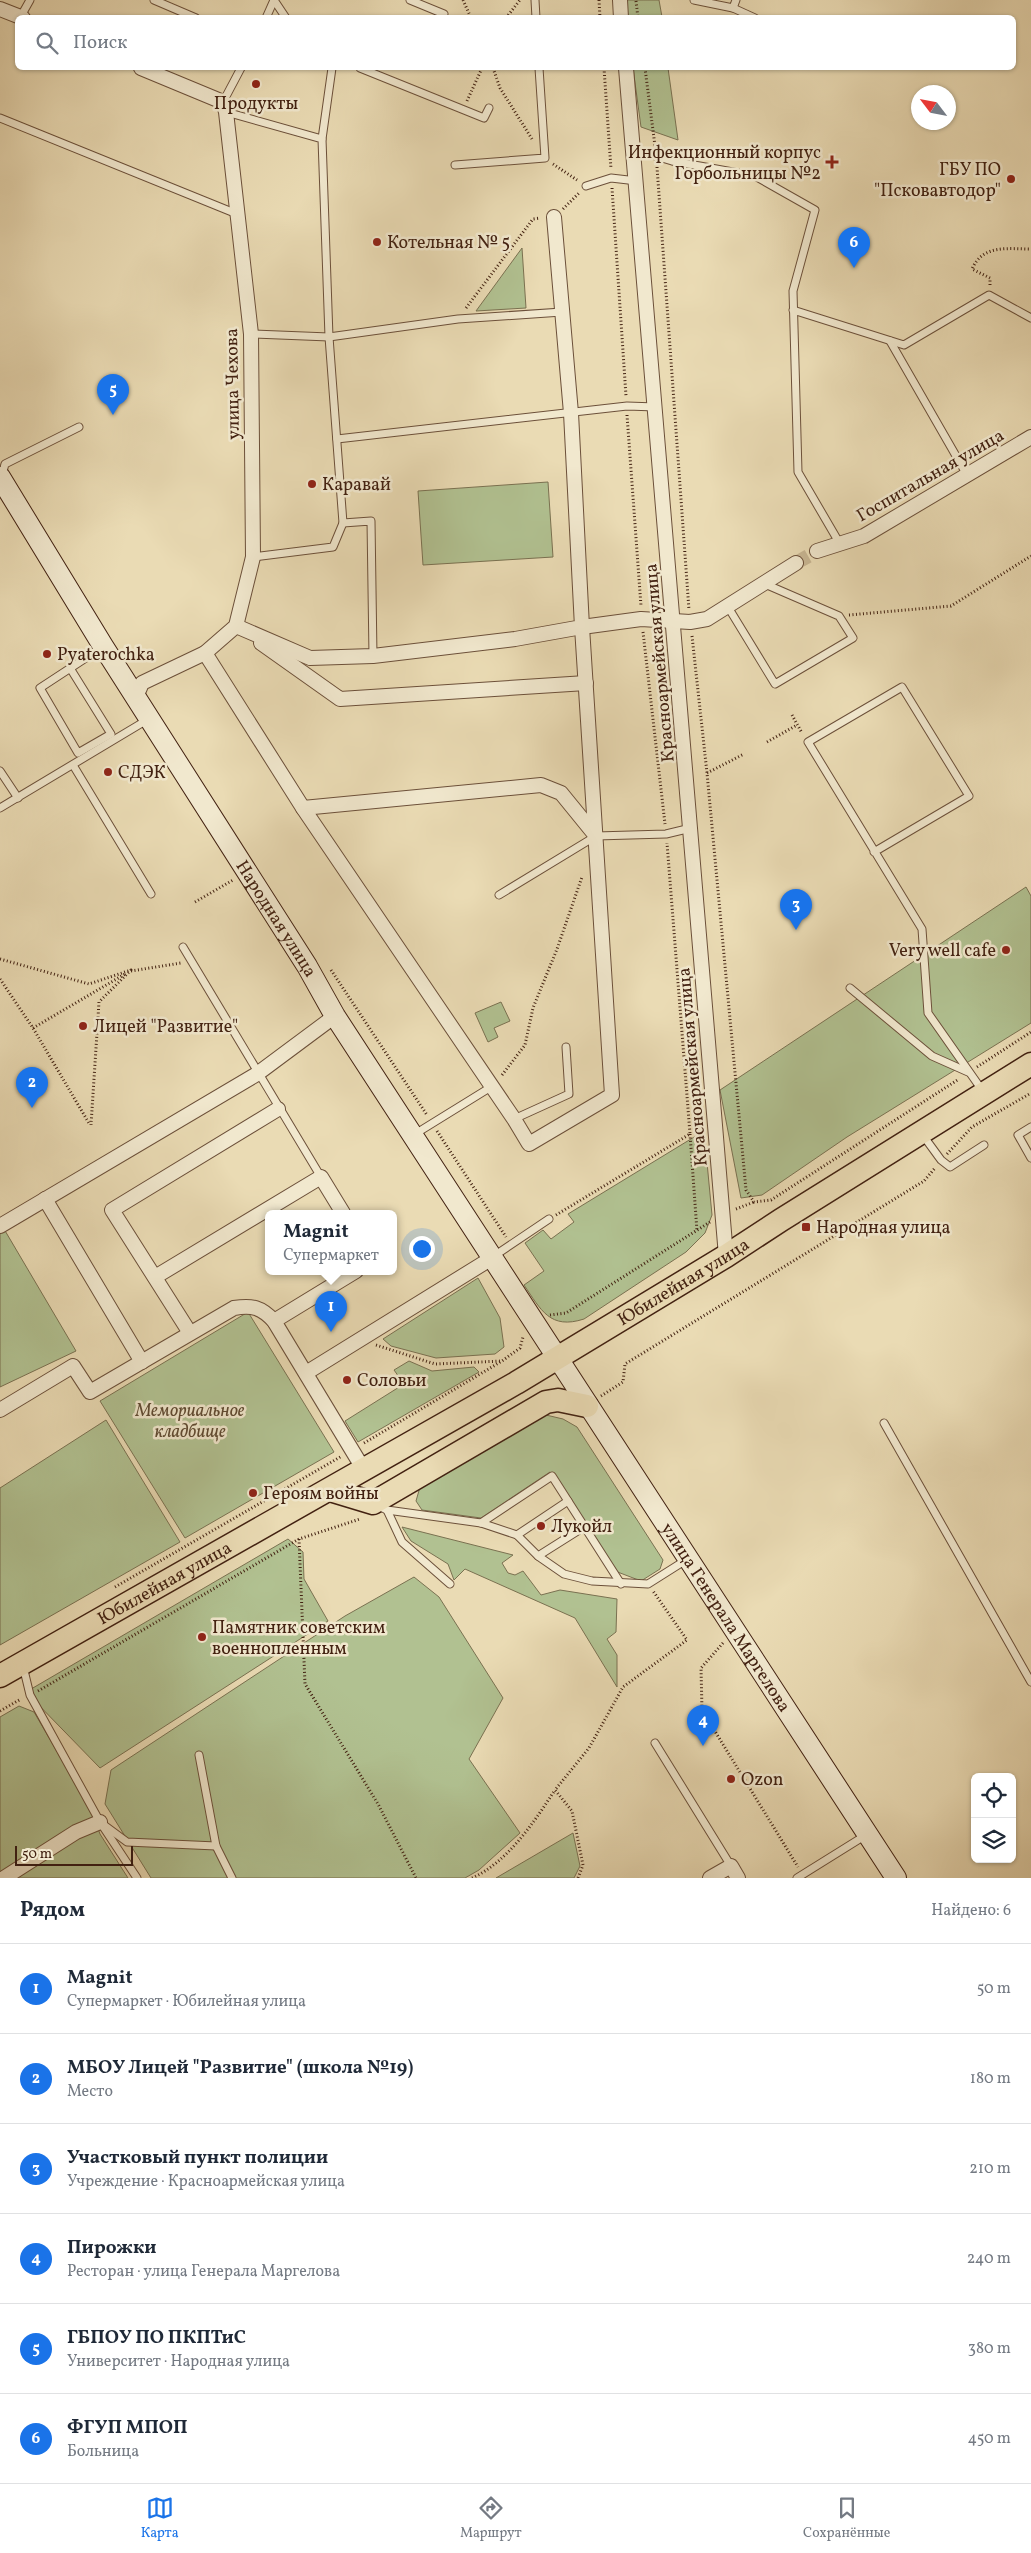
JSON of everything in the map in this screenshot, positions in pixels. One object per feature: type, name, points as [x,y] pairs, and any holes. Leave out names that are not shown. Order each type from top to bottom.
[{"type":"main road","name":"Юбилейная улица","points":[[0,1676],[330,1490],[556,1358],[726,1256],[920,1132],[1031,1064]]},
{"type":"main road","points":[[330,1490],[380,1507],[546,1402],[558,1400],[587,1406]]},
{"type":"street","points":[[620,0],[621,15]]},
{"type":"street","points":[[0,9],[16,15]]},
{"type":"street","points":[[145,70],[224,107]]},
{"type":"street","name":"Красноармейская улица","points":[[626,70],[635,150],[726,1256]]},
{"type":"street","name":"улица Чехова","points":[[224,107],[251,334],[254,557],[236,626]]},
{"type":"street","points":[[205,653],[303,808],[514,1119],[529,1144],[612,1095],[582,627],[571,413],[554,217]]},
{"type":"street","name":"Госпитальная улица","points":[[817,551],[864,536],[1031,437]]},
{"type":"street","name":"Народная улица","points":[[0,477],[103,646],[306,966],[335,1016],[414,1135],[556,1358]]},
{"type":"street","points":[[236,626],[310,658],[373,656],[515,639],[642,619],[690,622],[707,619],[796,563]]},
{"type":"street","points":[[236,626],[340,699],[586,683]]},
{"type":"street","points":[[136,697],[142,683],[205,653],[236,626]]},
{"type":"street","points":[[303,808],[541,785],[561,793],[596,836]]},
{"type":"street","points":[[0,1226],[257,1074],[335,1016]]},
{"type":"street","points":[[190,1333],[112,1210],[278,1109]]},
{"type":"street","points":[[267,1210],[321,1177],[341,1210]]},
{"type":"street","points":[[45,1199],[142,1362]]},
{"type":"street","points":[[155,1278],[265,1211]]},
{"type":"street","points":[[306,1373],[492,1258]]},
{"type":"street","points":[[274,1321],[349,1275]]},
{"type":"street","points":[[0,1410],[73,1366],[90,1392],[234,1308],[252,1305],[265,1311],[274,1321],[364,1470]]},
{"type":"street","name":"улица Генерала Маргелова","points":[[556,1358],[896,1878]]},
{"type":"street","points":[[4,1878],[76,1832],[100,1822]]},
{"type":"street","points":[[710,1878],[734,1872]]},
{"type":"lane","points":[[23,15],[30,0]]},
{"type":"lane","points":[[154,0],[189,15]]},
{"type":"lane","points":[[267,15],[274,0],[284,15]]},
{"type":"lane","points":[[410,0],[444,14]]},
{"type":"lane","points":[[535,0],[536,15]]},
{"type":"lane","points":[[694,0],[733,8],[748,15]]},
{"type":"lane","points":[[733,8],[736,0]]},
{"type":"lane","points":[[240,70],[224,107],[322,139]]},
{"type":"lane","points":[[254,557],[333,547],[343,523],[329,338],[322,139],[332,70]]},
{"type":"lane","points":[[365,70],[484,118],[489,108]]},
{"type":"lane","points":[[455,165],[545,158],[539,70]]},
{"type":"lane","points":[[0,118],[238,214]]},
{"type":"lane","points":[[635,150],[755,176],[815,210],[793,292],[798,472],[840,544]]},
{"type":"lane","points":[[586,186],[611,178],[637,181]]},
{"type":"lane","points":[[793,310],[904,345],[989,296],[1031,318]]},
{"type":"lane","points":[[251,334],[329,338],[458,319],[562,312]]},
{"type":"lane","points":[[890,341],[967,475]]},
{"type":"lane","points":[[338,439],[627,406],[656,407]]},
{"type":"lane","points":[[0,477],[5,464],[79,427]]},
{"type":"lane","points":[[343,523],[371,521],[373,656]]},
{"type":"lane","points":[[728,607],[775,684],[853,638],[838,616],[765,584]]},
{"type":"lane","points":[[70,668],[112,734],[78,753],[40,688],[70,668],[103,646]]},
{"type":"lane","points":[[874,852],[969,796],[902,687],[808,742],[874,852],[922,929],[928,1013],[984,1092]]},
{"type":"lane","points":[[0,808],[149,718]]},
{"type":"lane","points":[[72,765],[151,894]]},
{"type":"lane","points":[[0,771],[18,798]]},
{"type":"lane","points":[[499,895],[596,836],[666,834],[691,828]]},
{"type":"lane","points":[[183,947],[257,1074],[321,1177]]},
{"type":"lane","points":[[850,988],[932,1056],[969,1072]]},
{"type":"lane","points":[[514,1119],[569,1094],[566,1046]]},
{"type":"lane","points":[[414,1135],[491,1087]]},
{"type":"lane","points":[[1031,1128],[1018,1135],[1031,1158]]},
{"type":"lane","points":[[920,1132],[941,1160],[950,1167],[984,1145]]},
{"type":"lane","points":[[492,1258],[549,1219]]},
{"type":"lane","points":[[884,1423],[1031,1682]]},
{"type":"lane","points":[[481,1523],[552,1476],[621,1584]]},
{"type":"lane","points":[[517,1535],[568,1502]]},
{"type":"lane","points":[[380,1507],[481,1523],[517,1535],[538,1556],[564,1574],[592,1581],[648,1584],[688,1558]]},
{"type":"lane","points":[[380,1507],[402,1542],[450,1584]]},
{"type":"lane","points":[[538,1556],[584,1527]]},
{"type":"lane","points":[[23,1663],[30,1695],[100,1822],[137,1878]]},
{"type":"lane","points":[[655,1743],[734,1872]]},
{"type":"lane","points":[[199,1755],[216,1846],[232,1878]]},
{"type":"lane","points":[[100,1822],[127,1842],[216,1846]]},
{"type":"lane","points":[[800,1876],[868,1834]]},
{"type":"path","points":[[463,0],[470,15]]},
{"type":"path","points":[[508,15],[520,0]]},
{"type":"path","points":[[599,0],[600,15]]},
{"type":"path","points":[[636,0],[638,15]]},
{"type":"path","points":[[455,106],[467,102],[481,70]]},
{"type":"path","points":[[458,319],[533,218],[554,217],[586,186],[545,158],[500,88],[494,70]]},
{"type":"path","points":[[604,70],[642,619],[666,834],[697,1231]]},
{"type":"path","points":[[645,70],[656,156],[690,622],[707,773],[746,1190],[754,1202]]},
{"type":"path","points":[[989,296],[990,278],[972,269],[976,259],[996,248],[1031,249]]},
{"type":"path","points":[[838,616],[951,606],[1031,556]]},
{"type":"path","points":[[792,715],[808,742]]},
{"type":"path","points":[[766,742],[797,725]]},
{"type":"path","points":[[707,773],[744,754]]},
{"type":"path","points":[[491,1087],[525,1045],[533,1008],[554,957],[585,868]]},
{"type":"path","points":[[195,902],[246,872]]},
{"type":"path","points":[[0,959],[89,984],[131,970],[192,962]]},
{"type":"path","points":[[33,1028],[131,970]]},
{"type":"path","points":[[0,979],[33,1028],[91,1126],[99,1002],[131,970]]},
{"type":"path","points":[[112,1589],[353,1450],[502,1361],[520,1348],[524,1333],[552,1314],[566,1313],[723,1214],[754,1202],[771,1200],[1031,1032]]},
{"type":"path","points":[[549,1219],[690,1134]]},
{"type":"path","points":[[361,1339],[393,1352],[436,1364],[502,1361]]},
{"type":"path","points":[[299,1539],[305,1684],[378,1804],[416,1878]]},
{"type":"path","points":[[472,1878],[482,1874],[526,1833],[555,1790],[589,1748],[623,1687],[687,1640],[648,1584]]},
{"type":"path","points":[[734,1629],[701,1668],[702,1710],[800,1876]]},
{"type":"path","points":[[555,1790],[572,1810],[583,1865],[578,1878]]},
{"type":"green space","points":[[624,0],[659,0],[662,15],[627,15]]},
{"type":"green space","points":[[633,70],[668,70],[678,140],[641,127]]},
{"type":"green space","points":[[522,248],[526,308],[476,311]]},
{"type":"green space","points":[[548,482],[553,557],[423,565],[418,491]]},
{"type":"green space","points":[[1026,887],[1031,896],[1031,1023],[847,1137],[762,1195],[741,1198],[720,1090]]},
{"type":"green space","points":[[501,1002],[510,1021],[494,1028],[498,1037],[488,1042],[475,1013]]},
{"type":"green space","points":[[704,1131],[712,1215],[705,1233],[686,1252],[584,1319],[563,1322],[555,1320],[541,1310],[524,1285],[544,1271],[525,1243],[543,1230],[551,1239],[574,1222],[568,1214]]},
{"type":"green space","points":[[4,1229],[76,1351],[0,1387],[0,1231]]},
{"type":"green space","points":[[478,1278],[500,1318],[504,1347],[495,1354],[436,1358],[391,1346],[383,1339]]},
{"type":"green space","name":"Мемориальное кладбище","points":[[248,1312],[334,1452],[185,1538],[100,1401]]},
{"type":"green space","points":[[409,1361],[432,1371],[474,1367],[479,1372],[358,1442],[345,1421],[404,1384],[394,1370]]},
{"type":"green space","points":[[546,1415],[563,1419],[577,1427],[663,1560],[660,1569],[641,1581],[615,1571],[550,1472],[481,1518],[422,1510],[416,1501],[420,1487]]},
{"type":"green space","points":[[106,1420],[180,1542],[0,1645],[0,1488]]},
{"type":"green space","points":[[402,1527],[513,1555],[502,1563],[508,1573],[515,1575],[523,1571],[541,1595],[560,1590],[617,1599],[616,1632],[607,1639],[617,1655],[617,1687],[575,1618],[465,1569],[454,1580],[448,1564],[411,1541]]},
{"type":"green space","points":[[288,1539],[303,1552],[304,1579],[328,1621],[100,1768],[26,1692]]},
{"type":"green space","points":[[414,1577],[439,1597],[503,1698],[469,1759],[520,1833],[479,1870],[465,1878],[151,1878],[105,1804],[111,1770],[345,1616]]},
{"type":"green space","points":[[19,1706],[34,1712],[91,1810],[100,1834],[128,1878],[0,1878],[0,1717]]},
{"type":"green space","points":[[573,1833],[580,1866],[574,1878],[496,1878]]},
{"type":"tunnel","points":[[796,563],[817,551]]},
{"type":"place","name":"Продукты","points":[[256,84]]},
{"type":"place","name":"Инфекционный корпус Горбольницы №2","points":[[832,162]]},
{"type":"place","name":"ГБУ ПО \"Псковавтодор\"","points":[[1011,179]]},
{"type":"place","name":"Котельная № 5","points":[[377,242]]},
{"type":"place","name":"ФГУП МПОП","points":[[854,268]]},
{"type":"place","name":"ГБПОУ ПО ПКПТиС","points":[[113,415]]},
{"type":"place","name":"Каравай","points":[[312,484]]},
{"type":"place","name":"Pyaterochka","points":[[47,654]]},
{"type":"place","name":"СДЭК","points":[[108,772]]},
{"type":"place","name":"Участковый пункт полиции","points":[[796,930]]},
{"type":"place","name":"Very well cafe","points":[[1006,950]]},
{"type":"place","name":"Лицей \"Развитие\"","points":[[83,1026]]},
{"type":"place","name":"МБОУ Лицей \"Развитие\" (школа №19)","points":[[32,1108]]},
{"type":"place","name":"Народная улица","points":[[806,1227]]},
{"type":"place","name":"Magnit","points":[[331,1332]]},
{"type":"place","name":"Соловьи","points":[[347,1380]]},
{"type":"place","name":"Героям войны","points":[[253,1493]]},
{"type":"place","name":"Лукойл","points":[[541,1526]]},
{"type":"place","name":"Памятник советским военнопленным","points":[[202,1637]]},
{"type":"place","name":"Пирожки","points":[[703,1746]]},
{"type":"place","name":"Ozon","points":[[731,1779]]}]
